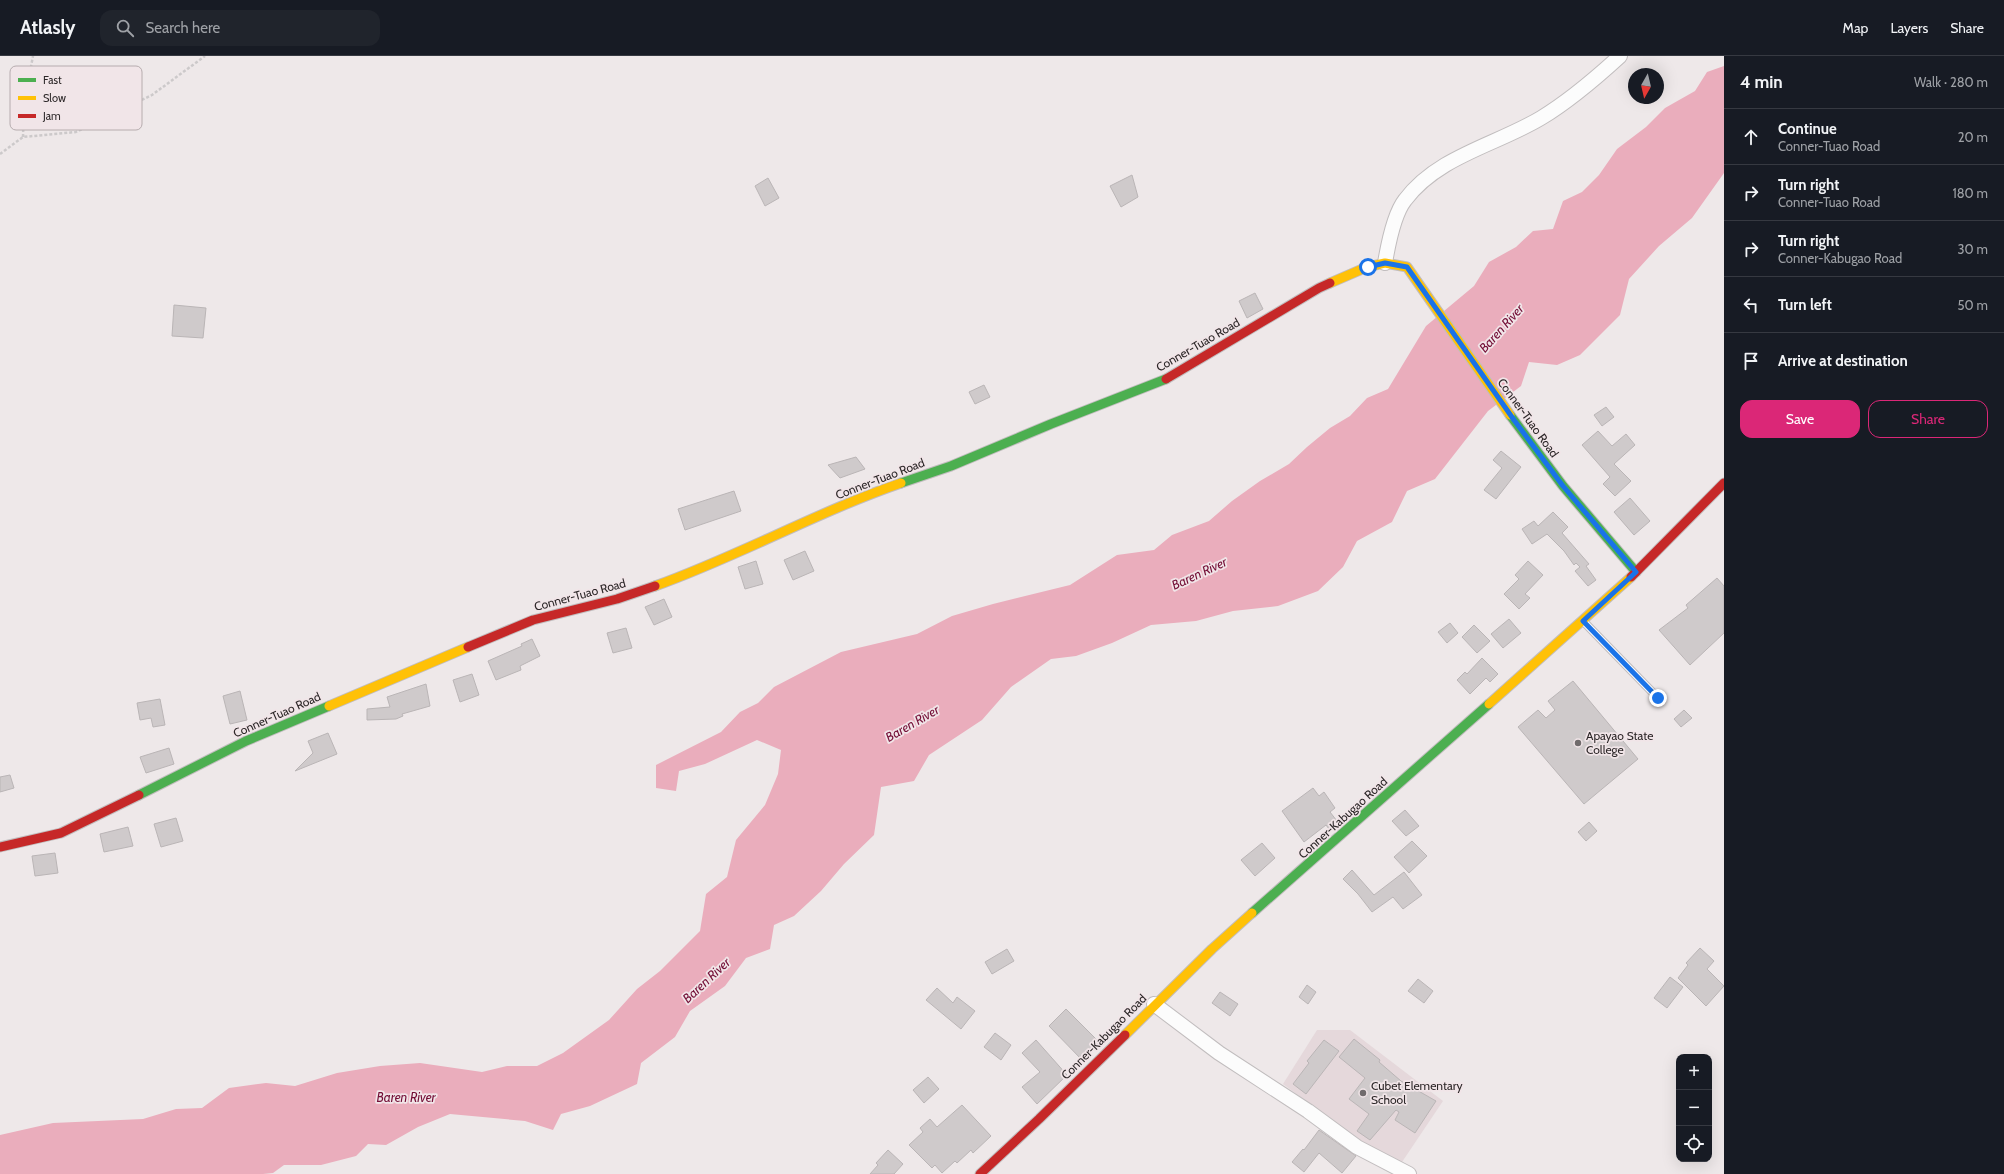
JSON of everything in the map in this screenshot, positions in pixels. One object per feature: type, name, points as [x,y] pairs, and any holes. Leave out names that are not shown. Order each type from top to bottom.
[{"type":"main road","name":"Conner-Tuao Road","points":[[0,847],[61,833],[158,786],[246,740],[533,620],[617,599],[694,572],[774,535],[878,491],[951,466],[1051,424],[1167,379],[1320,288],[1368,267],[1385,263],[1407,267],[1514,420],[1563,486],[1636,572]]},
{"type":"main road","name":"Conner-Kabugao Road","points":[[980,1174],[1012,1147],[1154,1004],[1212,949],[1583,621],[1636,572],[1724,483]]},
{"type":"street","points":[[1385,263],[1389,237],[1404,200],[1425,179],[1451,161],[1542,118],[1583,88],[1620,56]]},
{"type":"street","points":[[1154,1004],[1220,1053],[1308,1111],[1357,1147],[1409,1174]]},
{"type":"lane","points":[[1583,621],[1658,698]]},
{"type":"path","points":[[31,66],[33,56]]},
{"type":"path","points":[[142,100],[152,95],[205,56]]},
{"type":"path","points":[[23,130],[23,137]]},
{"type":"path","points":[[0,154],[23,137],[76,132],[80,130]]},
{"type":"shaded area","name":"Cubet Elementary School","points":[[1317,1030],[1350,1030],[1443,1101],[1402,1162],[1367,1146],[1283,1084]]},
{"type":"water","name":"Baren River","points":[[1724,66],[1724,173],[1692,218],[1659,246],[1629,279],[1620,315],[1580,355],[1557,365],[1529,362],[1521,386],[1488,411],[1435,479],[1407,491],[1392,522],[1357,541],[1343,567],[1318,591],[1278,606],[1233,611],[1196,621],[1151,625],[1112,643],[1076,656],[1051,659],[1011,687],[982,720],[929,755],[914,781],[881,787],[874,835],[844,864],[821,891],[794,916],[774,925],[770,949],[746,958],[725,986],[690,1011],[675,1037],[641,1063],[637,1084],[590,1106],[561,1114],[553,1130],[525,1121],[450,1114],[418,1127],[386,1145],[368,1144],[356,1156],[321,1165],[284,1165],[273,1173],[0,1174],[0,1135],[53,1123],[143,1119],[176,1109],[202,1108],[229,1088],[266,1083],[295,1086],[337,1073],[380,1066],[420,1063],[482,1072],[507,1066],[537,1066],[563,1053],[609,1020],[637,989],[660,971],[700,931],[706,894],[727,877],[736,840],[765,805],[778,774],[781,750],[757,740],[705,764],[679,771],[676,791],[656,788],[656,765],[721,732],[740,712],[758,703],[774,687],[841,652],[917,634],[952,616],[1070,585],[1117,555],[1154,550],[1172,535],[1209,521],[1232,501],[1260,481],[1289,464],[1330,428],[1350,416],[1367,398],[1388,389],[1426,326],[1474,286],[1489,262],[1516,247],[1533,231],[1553,229],[1563,201],[1582,192],[1599,175],[1617,149],[1646,127],[1665,108],[1695,91],[1707,72]]},
{"type":"building","points":[[1132,175],[1138,197],[1121,207],[1110,186]]},
{"type":"building","points":[[768,178],[779,198],[765,206],[755,186]]},
{"type":"building","points":[[1255,293],[1263,309],[1247,318],[1239,301]]},
{"type":"building","points":[[174,305],[206,308],[203,338],[172,336]]},
{"type":"building","points":[[984,385],[990,397],[975,404],[969,392]]},
{"type":"building","points":[[1606,407],[1614,417],[1602,426],[1594,415]]},
{"type":"building","points":[[1598,431],[1612,446],[1626,434],[1635,445],[1614,464],[1631,481],[1615,496],[1603,484],[1610,477],[1582,445]]},
{"type":"building","points":[[1501,451],[1521,467],[1496,499],[1484,490],[1502,468],[1493,460]]},
{"type":"building","points":[[856,457],[865,469],[840,478],[828,465]]},
{"type":"building","points":[[734,491],[741,511],[685,530],[678,509]]},
{"type":"building","points":[[1630,498],[1650,521],[1634,535],[1614,512]]},
{"type":"building","points":[[1553,512],[1568,527],[1562,533],[1589,564],[1586,566],[1596,580],[1588,586],[1575,571],[1580,567],[1576,563],[1574,565],[1564,551],[1547,534],[1532,544],[1522,529],[1534,521],[1538,526]]},
{"type":"building","points":[[805,551],[814,571],[793,580],[784,560]]},
{"type":"building","points":[[756,561],[763,584],[745,589],[738,567]]},
{"type":"building","points":[[1528,561],[1543,575],[1525,594],[1530,598],[1519,609],[1504,594],[1519,579],[1515,575]]},
{"type":"building","points":[[1717,578],[1724,586],[1724,633],[1690,665],[1659,630],[1688,608],[1686,605]]},
{"type":"building","points":[[664,599],[672,617],[654,625],[645,607]]},
{"type":"building","points":[[1509,619],[1521,633],[1503,648],[1491,634]]},
{"type":"building","points":[[1450,623],[1458,633],[1447,643],[1438,632]]},
{"type":"building","points":[[1474,625],[1490,641],[1477,653],[1462,637]]},
{"type":"building","points":[[626,628],[632,648],[613,653],[607,633]]},
{"type":"building","points":[[532,639],[540,656],[520,666],[521,670],[496,680],[488,661],[522,646],[521,644]]},
{"type":"building","points":[[1482,658],[1498,674],[1490,682],[1486,678],[1470,694],[1457,680],[1465,672],[1467,674]]},
{"type":"building","points":[[472,674],[479,695],[460,702],[453,680]]},
{"type":"building","name":"Apayao State College","points":[[1573,681],[1638,759],[1584,804],[1518,727],[1538,710],[1546,718],[1555,710],[1548,701]]},
{"type":"building","points":[[426,684],[430,706],[402,714],[403,716],[396,719],[367,720],[367,709],[390,707],[387,697]]},
{"type":"building","points":[[240,691],[247,720],[230,724],[223,696]]},
{"type":"building","points":[[160,699],[165,725],[153,727],[151,718],[140,720],[137,703]]},
{"type":"building","points":[[1684,710],[1692,718],[1681,727],[1674,719]]},
{"type":"building","points":[[328,733],[337,754],[295,771],[313,753],[308,741]]},
{"type":"building","points":[[169,748],[174,764],[146,773],[140,757]]},
{"type":"building","points":[[10,775],[14,788],[0,792],[0,777]]},
{"type":"building","points":[[1313,788],[1319,796],[1324,792],[1335,808],[1330,812],[1337,821],[1329,829],[1326,825],[1304,842],[1282,811]]},
{"type":"building","points":[[1405,810],[1419,826],[1406,836],[1392,821]]},
{"type":"building","points":[[176,818],[183,841],[161,847],[154,824]]},
{"type":"building","points":[[1589,822],[1597,831],[1586,841],[1578,832]]},
{"type":"building","points":[[128,827],[133,846],[104,852],[100,834]]},
{"type":"building","points":[[1412,841],[1427,856],[1409,873],[1394,857]]},
{"type":"building","points":[[1262,843],[1275,858],[1255,876],[1241,860]]},
{"type":"building","points":[[55,853],[58,873],[35,876],[32,856]]},
{"type":"building","points":[[1352,870],[1374,895],[1404,872],[1422,895],[1403,909],[1393,897],[1372,912],[1358,894],[1343,879]]},
{"type":"building","points":[[1700,948],[1714,961],[1707,969],[1724,986],[1706,1006],[1678,978],[1688,965],[1686,963]]},
{"type":"building","points":[[1007,949],[1014,961],[992,974],[985,962]]},
{"type":"building","points":[[1670,977],[1683,987],[1667,1008],[1654,998]]},
{"type":"building","points":[[1418,979],[1433,991],[1424,1003],[1408,991]]},
{"type":"building","points":[[1307,985],[1316,992],[1308,1004],[1299,997]]},
{"type":"building","points":[[937,988],[953,1003],[957,997],[975,1011],[961,1029],[926,1000]]},
{"type":"building","points":[[1220,992],[1238,1004],[1230,1016],[1212,1003]]},
{"type":"building","points":[[1066,1009],[1100,1043],[1082,1060],[1049,1026]]},
{"type":"building","points":[[995,1033],[1011,1045],[1001,1060],[984,1047]]},
{"type":"building","points":[[1354,1039],[1380,1060],[1379,1062],[1401,1081],[1436,1101],[1415,1133],[1395,1120],[1399,1112],[1396,1110],[1370,1140],[1357,1131],[1369,1114],[1349,1099],[1365,1078],[1339,1057]]},
{"type":"building","points":[[1036,1040],[1067,1075],[1037,1104],[1022,1087],[1040,1072],[1022,1053]]},
{"type":"building","points":[[1324,1040],[1339,1051],[1306,1094],[1293,1084],[1309,1063],[1307,1061]]},
{"type":"building","points":[[928,1077],[939,1089],[924,1103],[913,1090]]},
{"type":"building","points":[[962,1105],[991,1136],[973,1153],[971,1150],[957,1163],[955,1161],[942,1173],[935,1165],[932,1168],[909,1145],[923,1132],[920,1128],[930,1119],[937,1127]]},
{"type":"building","points":[[1319,1130],[1356,1156],[1342,1173],[1319,1153],[1304,1172],[1292,1162],[1303,1149],[1304,1150]]},
{"type":"building","points":[[888,1150],[903,1164],[894,1174],[870,1174],[878,1165],[876,1163]]},
{"type":"traffic: fast","points":[[901,483],[951,466],[1051,424],[1166,379]]},
{"type":"traffic: fast","points":[[1510,415],[1563,486],[1636,572]]},
{"type":"traffic: fast","points":[[1252,913],[1489,704]]},
{"type":"traffic: fast","points":[[139,795],[246,741],[329,706]]},
{"type":"traffic: slow","points":[[1330,283],[1367,267],[1385,263],[1407,267],[1510,415]]},
{"type":"traffic: slow","points":[[655,586],[717,561],[839,507],[901,483]]},
{"type":"traffic: slow","points":[[1489,704],[1631,577]]},
{"type":"traffic: slow","points":[[329,706],[468,647]]},
{"type":"traffic: slow","points":[[1125,1035],[1212,949],[1252,913]]},
{"type":"traffic: jam","points":[[1166,379],[1319,288],[1330,283]]},
{"type":"traffic: jam","points":[[1631,577],[1724,483]]},
{"type":"traffic: jam","points":[[468,647],[533,620],[617,599],[655,586]]},
{"type":"traffic: jam","points":[[0,847],[61,833],[139,795]]},
{"type":"traffic: jam","points":[[980,1174],[1125,1035]]},
{"type":"place","name":"Apayao State College","points":[[1578,743]]},
{"type":"place","name":"Cubet Elementary School","points":[[1363,1093]]},
{"type":"route","points":[[1368,267],[1385,263],[1400,264],[1407,267],[1514,420],[1563,486],[1636,572],[1583,621],[1658,698]]}]
